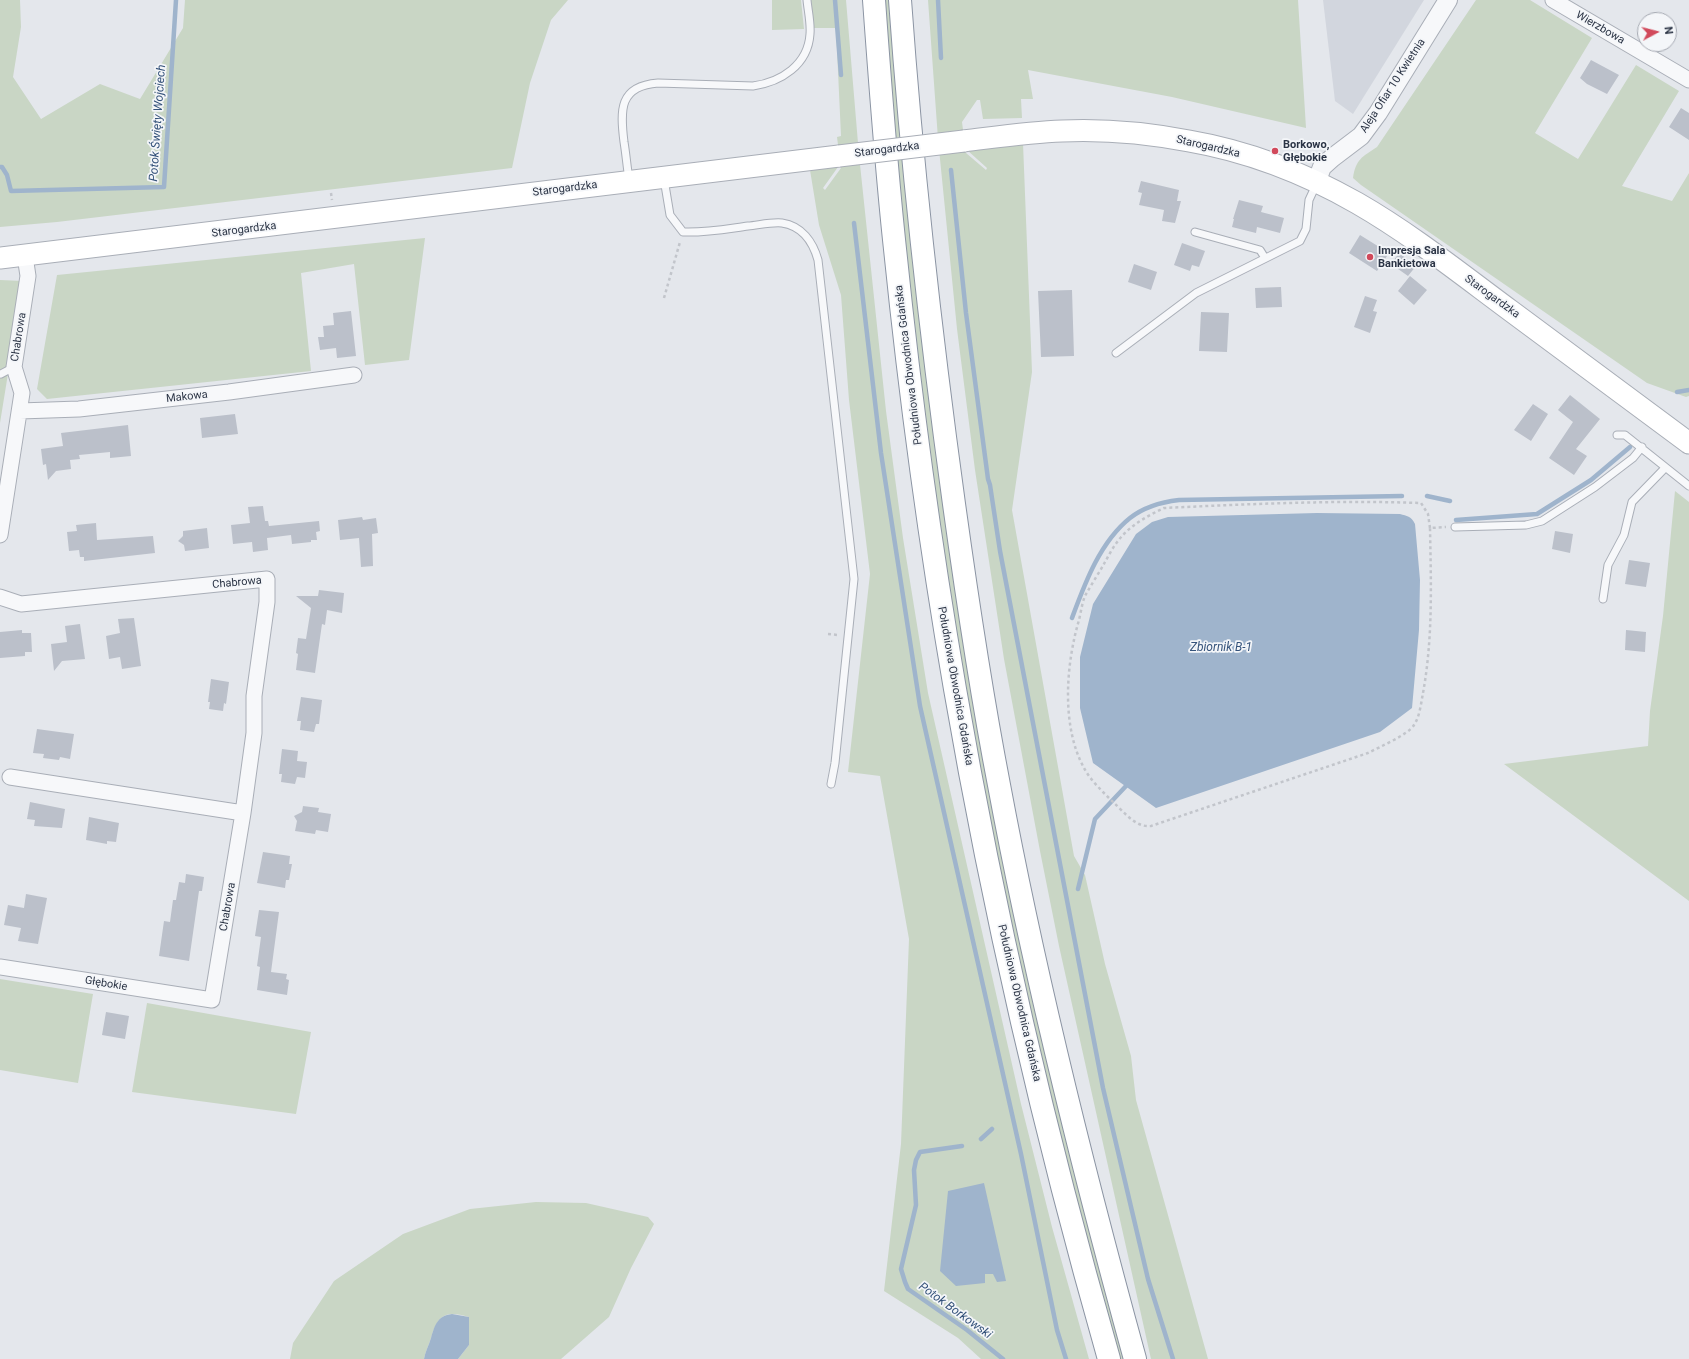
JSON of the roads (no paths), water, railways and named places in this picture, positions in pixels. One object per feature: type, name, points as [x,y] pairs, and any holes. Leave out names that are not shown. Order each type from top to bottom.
[{"type":"highway","name":"Południowa Obwodnica Gdańska","points":[[874,0],[894,248],[905,343],[930,531],[954,688],[977,811],[1012,975],[1068,1210],[1109,1359]]},
{"type":"highway","points":[[900,0],[922,250],[943,426],[968,606],[999,785],[1036,967],[1087,1182],[1135,1359]]},
{"type":"main road","name":"Starogardzka","points":[[0,258],[964,141],[1060,131],[1100,131],[1139,134],[1190,141],[1243,154],[1316,183],[1359,204],[1414,240],[1689,443]]},
{"type":"street","name":"Aleja Ofiar 10 Kwietnia","points":[[1316,183],[1322,167],[1361,136],[1378,113],[1448,0]]},
{"type":"street","name":"Wierzbowa","points":[[1553,0],[1689,80]]},
{"type":"street","name":"Chabrowa","points":[[0,535],[22,393],[8,370],[28,276],[25,256]]},
{"type":"street","name":"Makowa","points":[[20,411],[80,409],[354,376]]},
{"type":"street","name":"Chabrowa","points":[[0,597],[21,604],[267,579],[267,602],[254,696],[254,732],[244,813],[212,1000]]},
{"type":"street","points":[[10,777],[244,813]]},
{"type":"street","name":"Głębokie","points":[[0,967],[212,1000]]},
{"type":"lane","points":[[629,181],[622,110],[626,99],[634,90],[644,84],[658,83],[753,86],[766,84],[780,79],[800,62],[807,49],[810,34],[807,0]]},
{"type":"lane","points":[[663,177],[670,215],[683,232],[701,233],[768,223],[782,223],[795,227],[806,236],[814,246],[818,260],[854,579],[831,784]]},
{"type":"lane","points":[[1116,353],[1196,292],[1300,241],[1306,229],[1309,200],[1316,183]]},
{"type":"lane","points":[[1195,232],[1260,250],[1265,258]]},
{"type":"lane","points":[[1617,435],[1625,434],[1689,486]]},
{"type":"lane","points":[[1455,527],[1536,524],[1595,487],[1633,458],[1642,448]]},
{"type":"lane","points":[[1602,599],[1608,565],[1624,535],[1632,502],[1665,468]]},
{"type":"water","name":"Zbiornik B-1","points":[[1317,513],[1400,514],[1410,518],[1415,524],[1420,580],[1419,630],[1412,708],[1380,732],[1156,808],[1093,763],[1080,708],[1080,657],[1093,604],[1136,534],[1152,522],[1168,517]]},
{"type":"water","points":[[984,1183],[1006,1281],[997,1282],[993,1274],[985,1274],[985,1283],[956,1286],[940,1271],[948,1191]]},
{"type":"water","points":[[452,1314],[469,1317],[469,1345],[458,1359],[424,1359],[437,1322],[443,1317]]},
{"type":"waterway","name":"Potok Święty Wojciech","points":[[0,167],[2,167],[7,175],[11,191],[164,187],[176,0]]},
{"type":"waterway","points":[[835,0],[841,75]]},
{"type":"waterway","points":[[938,0],[941,58]]},
{"type":"waterway","points":[[951,170],[966,313],[988,479],[1000,551],[1103,1088],[1148,1279],[1173,1359]]},
{"type":"waterway","points":[[854,223],[881,453],[920,706],[1021,1154],[1057,1330],[1066,1359]]},
{"type":"waterway","name":"Potok Borkowski","points":[[1677,392],[1689,390]]},
{"type":"waterway","name":"Potok Borkowski","points":[[1456,520],[1537,514],[1591,480],[1630,447]]},
{"type":"waterway","points":[[1072,618],[1088,577],[1110,539],[1119,528],[1135,514],[1153,506],[1179,500],[1402,496]]},
{"type":"waterway","points":[[1427,496],[1450,501]]},
{"type":"waterway","name":"Potok Borkowski","points":[[1078,889],[1095,819],[1126,786]]},
{"type":"waterway","name":"Potok Borkowski","points":[[981,1139],[992,1129]]},
{"type":"waterway","name":"Potok Borkowski","points":[[962,1146],[920,1152],[916,1160],[914,1170],[916,1205],[901,1269],[908,1289],[967,1330],[1003,1359]]},
{"type":"place","name":"Borkowo, Głębokie","points":[[1275,151]]},
{"type":"place","name":"Impresja Sala Bankietowa","points":[[1370,257]]}]
